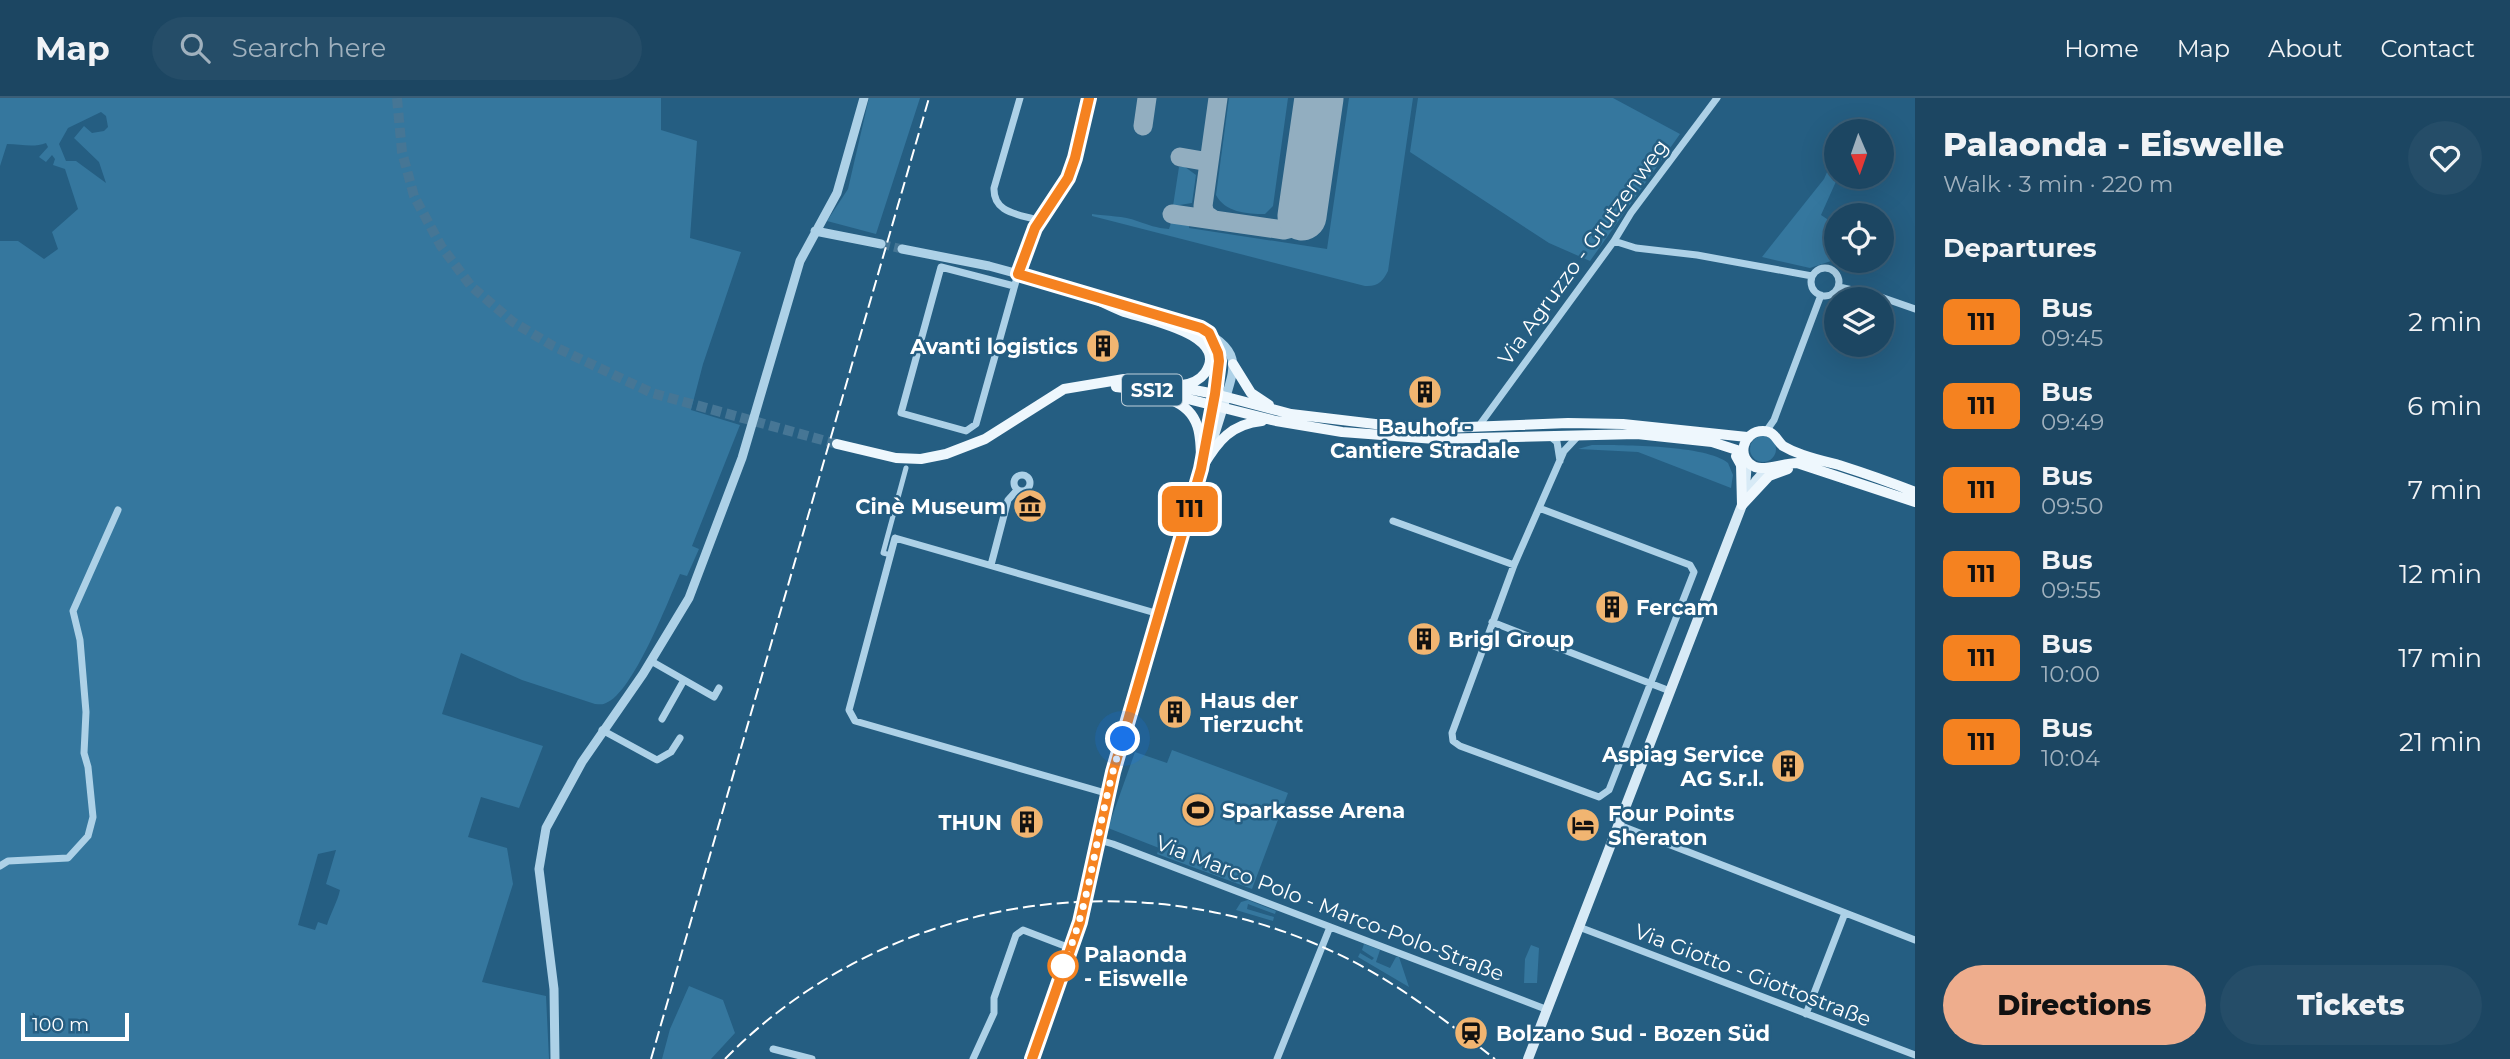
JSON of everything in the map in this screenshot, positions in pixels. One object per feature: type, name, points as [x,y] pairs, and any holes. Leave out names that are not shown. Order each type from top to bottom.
[{"type":"main road","points":[[1077,290],[1122,311],[1188,333],[1207,348],[1208,369],[1195,382],[1176,385],[1147,381]]},
{"type":"main road","points":[[1233,364],[1251,393],[1287,414]]},
{"type":"main road","name":"SS12","points":[[837,444],[896,458],[921,459],[946,454],[985,439],[1069,387],[1107,380],[1147,381]]},
{"type":"main road","points":[[1147,381],[1221,396],[1287,414],[1392,426],[1623,424],[1747,437],[1756,431],[1767,430],[1776,435],[1782,445],[1804,455],[1915,492]]},
{"type":"main road","points":[[1089,388],[1149,395],[1183,406],[1195,418],[1199,427],[1201,469]]},
{"type":"main road","name":"SS12","points":[[1047,400],[1089,388],[1138,388],[1218,408]]},
{"type":"main road","points":[[1032,1059],[1080,922],[1119,749],[1221,396]]},
{"type":"main road","points":[[1218,408],[1276,421],[1391,437],[1435,439],[1637,434],[1684,438],[1712,442],[1745,456],[1755,467],[1797,463],[1915,502]]},
{"type":"main road","points":[[1201,469],[1222,437],[1238,426],[1259,421],[1276,421]]},
{"type":"main road","points":[[1742,505],[1747,437]]},
{"type":"main road","points":[[1684,438],[1731,452],[1737,457],[1743,477],[1742,505]]},
{"type":"main road","points":[[1528,1059],[1742,505],[1756,481],[1780,456],[1782,445]]},
{"type":"main road","points":[[1742,505],[1769,476],[1780,471],[1819,470]]},
{"type":"street","points":[[555,1059],[554,989],[539,863],[546,828],[603,730],[651,661],[689,598],[717,526],[764,388],[800,261],[837,192],[864,98]]},
{"type":"street","points":[[1020,98],[994,196],[996,204],[1004,209],[1040,220]]},
{"type":"street","points":[[1014,286],[942,267],[901,413],[966,431],[976,424],[1018,274],[1040,220],[1068,178],[1089,98]]},
{"type":"street","name":"Via Agruzzo - Grutzenweg","points":[[1481,427],[1481,423],[1614,241],[1631,213],[1717,98]]},
{"type":"street","points":[[815,231],[881,244]]},
{"type":"street","points":[[1614,241],[1636,248],[1697,255],[1812,276]]},
{"type":"street","points":[[902,249],[1018,274],[1190,324],[1209,333],[1229,352],[1233,364],[1221,396]]},
{"type":"street","points":[[1830,268],[1839,279],[1839,286],[1829,295],[1821,295],[1811,285],[1812,276],[1816,271],[1830,268]]},
{"type":"street","points":[[1839,286],[1915,309]]},
{"type":"street","points":[[1767,430],[1774,420],[1821,295]]},
{"type":"street","points":[[1209,333],[1218,353],[1221,396]]},
{"type":"street","points":[[1539,508],[1690,565],[1694,572],[1609,790],[1599,797],[1460,746],[1453,741],[1452,733],[1514,565],[1539,508],[1560,461],[1569,443],[1581,434]]},
{"type":"street","points":[[1549,435],[1557,442],[1560,461]]},
{"type":"street","points":[[891,555],[883,553],[906,468]]},
{"type":"street","points":[[991,565],[1008,500],[1017,490]]},
{"type":"street","points":[[0,866],[8,861],[68,858],[88,836],[93,817],[88,767],[83,753],[86,712],[80,640],[73,611],[118,510]]},
{"type":"street","points":[[1393,521],[1514,565]]},
{"type":"street","points":[[1109,794],[855,721],[849,710],[895,538],[1159,614]]},
{"type":"street","points":[[1492,622],[1670,691]]},
{"type":"street","points":[[651,661],[714,697],[719,688]]},
{"type":"street","points":[[662,719],[684,680]]},
{"type":"street","points":[[603,730],[657,760],[671,752],[680,738]]},
{"type":"street","points":[[1619,825],[1915,940]]},
{"type":"street","name":"Via Marco Polo - Marco-Polo-Straße","points":[[1098,840],[1548,1010]]},
{"type":"street","points":[[1806,1014],[1845,912]]},
{"type":"street","points":[[1277,1059],[1330,927]]},
{"type":"street","name":"Via Giotto - Giottostraße","points":[[1579,927],[1915,1055]]},
{"type":"street","points":[[973,1059],[994,1013],[994,998],[1016,934],[1023,930],[1070,948]]},
{"type":"street","points":[[773,1049],[812,1059]]},
{"type":"shaded area","points":[[0,98],[661,98],[661,130],[697,141],[690,238],[741,252],[703,364],[691,410],[740,425],[692,546],[699,549],[687,576],[680,574],[638,665],[616,696],[606,703],[595,704],[522,680],[461,653],[442,714],[543,746],[519,808],[481,797],[468,837],[507,848],[513,884],[482,982],[546,996],[549,1059],[0,1059],[0,241],[18,241],[44,259],[58,249],[52,232],[78,209],[65,169],[53,165],[55,159],[52,155],[46,162],[39,157],[48,147],[46,143],[32,146],[7,144],[0,166]],"holes":[[[101,112],[106,116],[108,127],[104,131],[92,133],[84,126],[74,138],[99,162],[106,183],[76,161],[66,161],[59,144],[68,128]],[[336,850],[326,884],[340,890],[327,925],[318,922],[315,930],[298,925],[318,854]]]},
{"type":"shaded area","points":[[869,98],[920,98],[876,234],[827,221],[848,189]]},
{"type":"shaded area","points":[[1229,98],[1288,98],[1273,206],[1265,214],[1230,208],[1216,195]]},
{"type":"shaded area","points":[[1349,98],[1413,98],[1388,271],[1377,284],[1365,286],[1092,216],[1121,217],[1169,229],[1171,223],[1189,225],[1189,228],[1327,249]]},
{"type":"shaded area","points":[[1418,98],[1613,98],[1680,134],[1590,261],[1549,243],[1410,152]]},
{"type":"shaded area","points":[[1179,167],[1185,167],[1196,175],[1192,203],[1173,206]]},
{"type":"shaded area","points":[[1824,179],[1824,189],[1833,189],[1824,203],[1821,215],[1824,217],[1824,263],[1810,268],[1762,257]]},
{"type":"shaded area","points":[[1763,436],[1772,440],[1776,449],[1772,458],[1763,462],[1754,458],[1750,449],[1754,440]]},
{"type":"shaded area","points":[[1592,445],[1684,449],[1717,457],[1728,463],[1733,475],[1731,488],[1638,452],[1578,449]]},
{"type":"shaded area","name":"Sparkasse Arena","points":[[1172,750],[1288,793],[1252,889],[1157,854],[1159,848],[1108,828],[1135,752],[1167,763]]},
{"type":"shaded area","points":[[1248,900],[1276,911],[1275,914],[1248,904],[1247,909],[1274,917],[1273,921],[1236,910],[1241,902]]},
{"type":"shaded area","points":[[1364,944],[1380,950],[1376,962],[1390,968],[1396,957],[1399,957],[1409,987],[1358,957],[1360,953],[1372,960],[1374,958],[1362,950]]},
{"type":"shaded area","points":[[1531,945],[1539,948],[1537,983],[1524,983],[1525,959]]},
{"type":"shaded area","points":[[689,986],[723,1000],[735,1033],[711,1059],[662,1059],[670,1029]]},
{"type":"taxiway","points":[[1143,126],[1147,98]]},
{"type":"taxiway","points":[[1214,220],[1205,214],[1203,206],[1218,98]]},
{"type":"taxiway","points":[[1180,157],[1209,162]]},
{"type":"taxiway","points":[[1172,214],[1284,230],[1296,227],[1302,216]]},
{"type":"runway","points":[[1302,216],[1319,98]]},
{"type":"tunnel","points":[[397,98],[402,152],[414,196],[441,246],[471,286],[513,322],[553,346],[652,393],[837,444]]},
{"type":"tunnel","points":[[881,244],[902,249]]},
{"type":"railway","points":[[651,1059],[929,98]]},
{"type":"railway","points":[[725,1059],[787,1005],[856,962],[931,930],[1009,910],[1089,901],[1170,905],[1250,921],[1327,949],[1393,985],[1495,1059]]},
{"type":"bus line","name":"111","points":[[1032,1059],[1049,1004],[1080,922],[1113,772],[1201,469],[1219,361],[1209,333],[1201,328],[1018,274],[1035,228],[1068,178],[1089,98]]},
{"type":"place","name":"Avanti logistics","points":[[1103,346]]},
{"type":"place","name":"Bauhof - Cantiere Stradale","points":[[1425,392]]},
{"type":"place","name":"Cinè Museum","points":[[1030,506]]},
{"type":"place","name":"Fercam","points":[[1612,607]]},
{"type":"place","name":"Brigl Group","points":[[1424,639]]},
{"type":"place","name":"Haus der Tierzucht","points":[[1175,712]]},
{"type":"place","name":"Aspiag Service AG S.r.l.","points":[[1788,766]]},
{"type":"place","name":"Sparkasse Arena","points":[[1198,810]]},
{"type":"place","name":"THUN","points":[[1027,822]]},
{"type":"place","name":"Four Points Sheraton","points":[[1583,825]]},
{"type":"place","name":"Palaonda - Eiswelle","points":[[1063,966]]},
{"type":"place","name":"Bolzano Sud - Bozen Süd","points":[[1471,1033]]},
{"type":"route","points":[[1063,966],[1080,922],[1113,772],[1123,739]]}]
